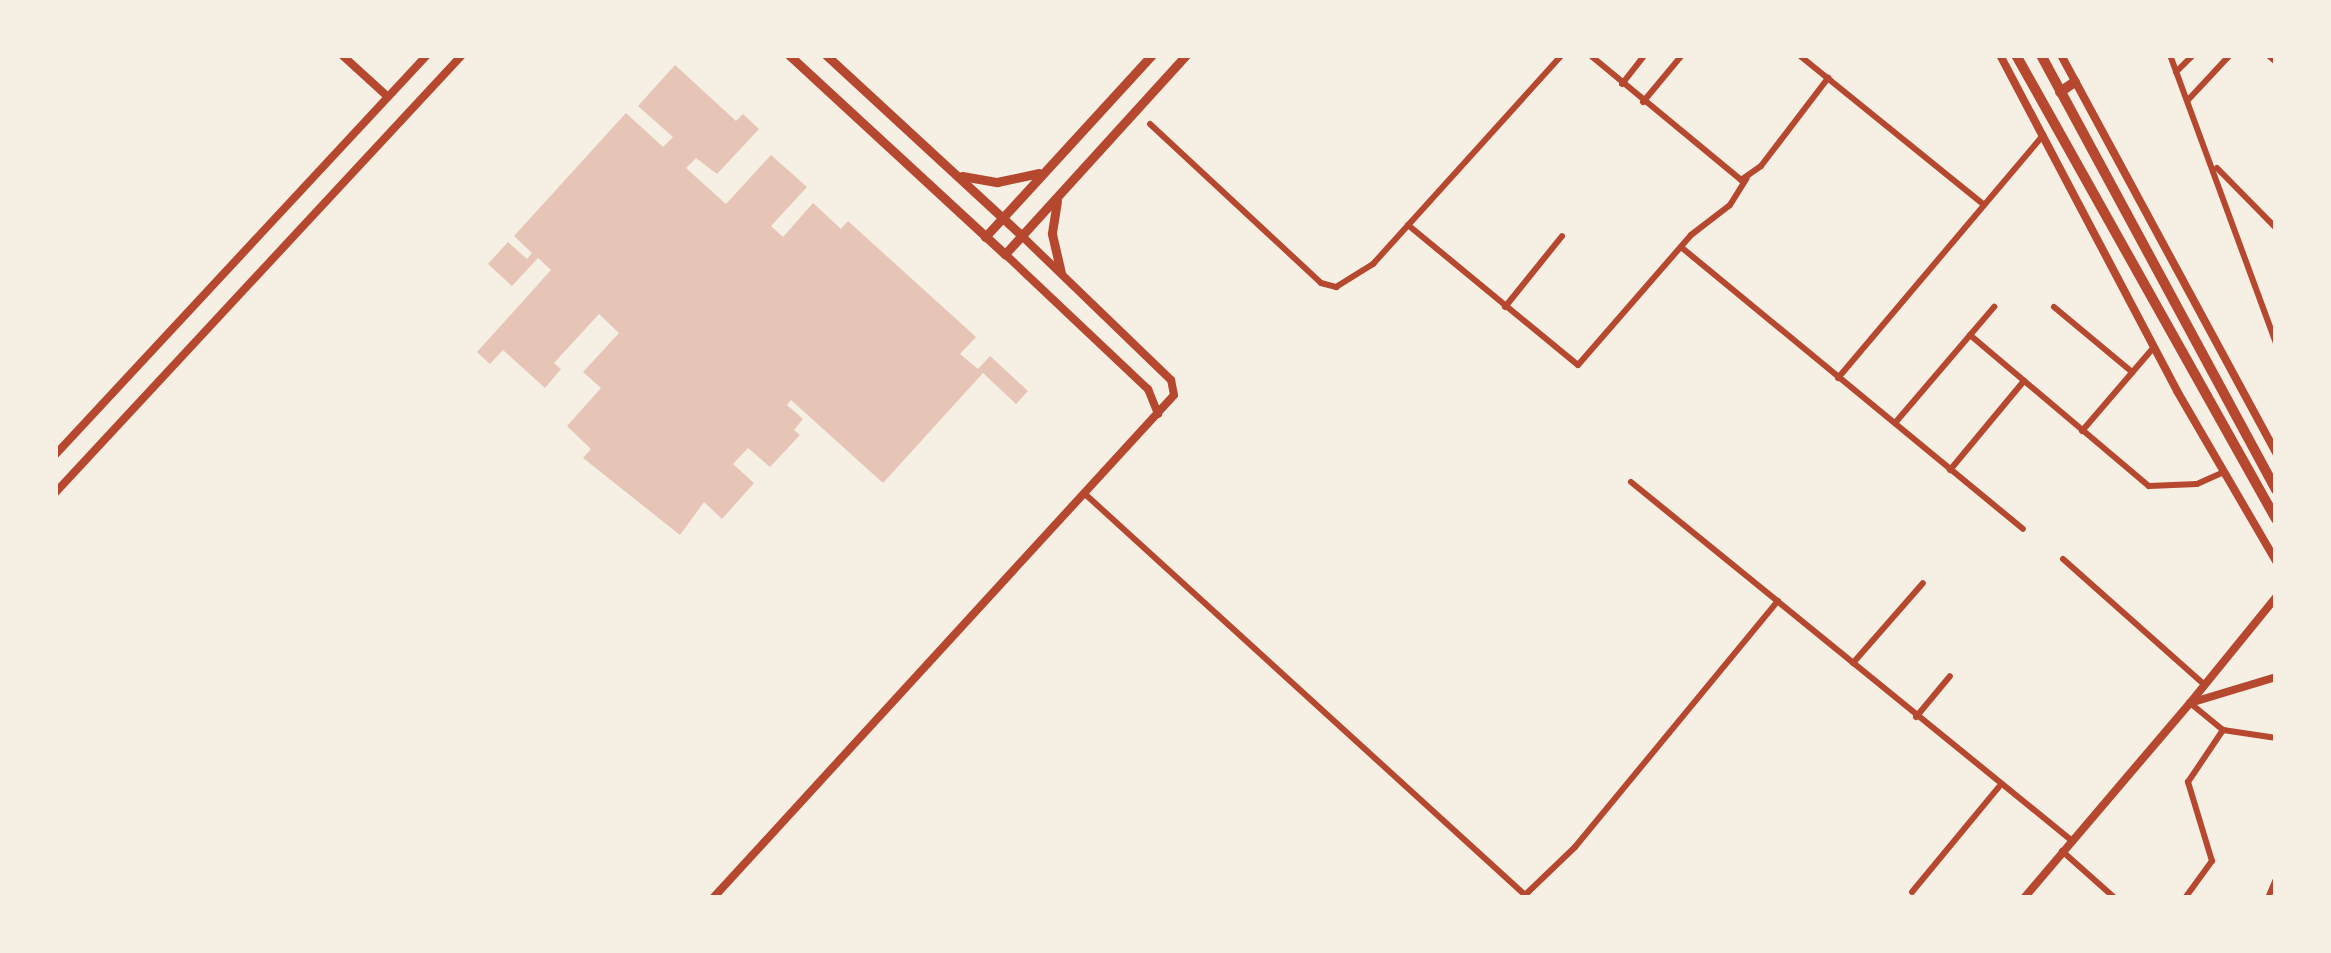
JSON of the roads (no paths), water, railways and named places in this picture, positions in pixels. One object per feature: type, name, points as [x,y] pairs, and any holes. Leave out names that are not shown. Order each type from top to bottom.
[{"type":"highway","points":[[2016,55],[2276,519]]},
{"type":"highway","points":[[2041,55],[2273,476],[2276,489]]},
{"type":"highway","points":[[2060,92],[2075,82]]},
{"type":"main road","points":[[789,55],[1005,254],[1186,55]]},
{"type":"main road","points":[[826,55],[1022,236]]},
{"type":"main road","points":[[985,237],[1152,55]]},
{"type":"main road","points":[[1110,100],[1130,116]]},
{"type":"main road","points":[[954,173],[983,182],[1044,172]]},
{"type":"main road","points":[[1060,194],[1052,234],[1061,272]]},
{"type":"street","points":[[342,55],[388,97]]},
{"type":"street","points":[[55,455],[427,55]]},
{"type":"street","points":[[55,493],[462,55]]},
{"type":"street","points":[[1150,124],[1320,283],[1336,288],[1354,280],[1408,226],[1562,55]]},
{"type":"street","points":[[1590,55],[1724,170],[1746,179]]},
{"type":"street","points":[[1622,84],[1645,55]]},
{"type":"street","points":[[1643,102],[1682,55]]},
{"type":"street","points":[[1799,55],[1983,204]]},
{"type":"street","points":[[2000,55],[2154,346],[2276,562]]},
{"type":"street","points":[[2061,55],[2276,453]]},
{"type":"street","points":[[2170,55],[2216,168],[2276,343]]},
{"type":"street","points":[[2176,72],[2193,55]]},
{"type":"street","points":[[2188,100],[2230,55]]},
{"type":"street","points":[[2268,55],[2276,62]]},
{"type":"street","points":[[1408,226],[1581,364],[1681,248],[1730,205],[1746,179],[1828,78]]},
{"type":"street","points":[[1838,378],[2043,135]]},
{"type":"street","points":[[2216,168],[2276,228]]},
{"type":"street","points":[[713,898],[1174,395],[1171,380],[1022,236]]},
{"type":"street","points":[[1504,306],[1562,236]]},
{"type":"street","points":[[1681,248],[2022,528]]},
{"type":"street","points":[[1005,254],[1148,389],[1158,414]]},
{"type":"street","points":[[1894,423],[1994,307]]},
{"type":"street","points":[[2054,307],[2132,372]]},
{"type":"street","points":[[1970,336],[2158,489],[2224,472]]},
{"type":"street","points":[[2082,431],[2154,346]]},
{"type":"street","points":[[1950,470],[2024,381]]},
{"type":"street","points":[[1631,482],[2000,787],[2071,840]]},
{"type":"street","points":[[1085,494],[1524,897],[1575,847],[1778,602]]},
{"type":"street","points":[[2063,559],[2205,685]]},
{"type":"street","points":[[1852,663],[1923,583]]},
{"type":"street","points":[[2024,898],[2276,597]]},
{"type":"street","points":[[1916,717],[1950,676]]},
{"type":"street","points":[[2190,703],[2276,677]]},
{"type":"street","points":[[2190,703],[2223,730],[2276,738]]},
{"type":"street","points":[[2185,898],[2212,862],[2188,782],[2223,730]]},
{"type":"street","points":[[1912,892],[2000,787]]},
{"type":"street","points":[[2062,851],[2115,898]]},
{"type":"street","points":[[2268,898],[2276,879]]}]
